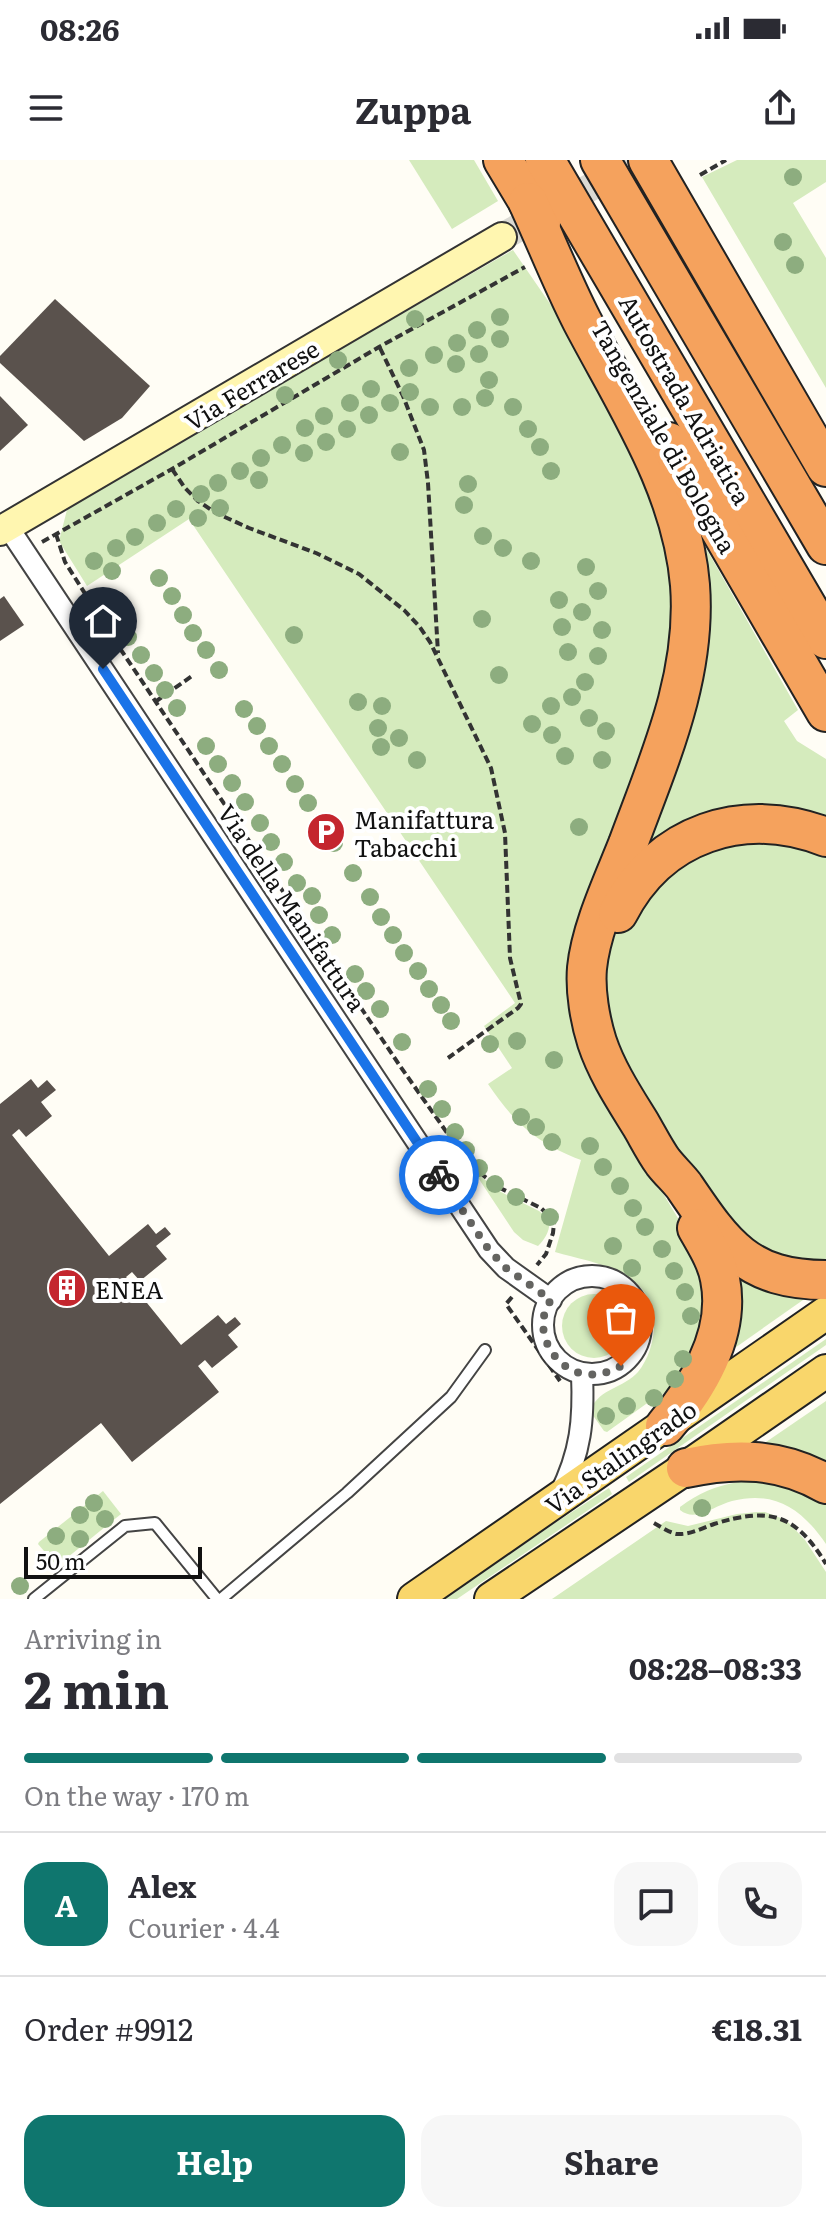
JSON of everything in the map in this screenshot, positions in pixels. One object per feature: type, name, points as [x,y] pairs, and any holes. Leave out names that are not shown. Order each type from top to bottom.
[{"type":"highway","name":"Tangenziale di Bologna","points":[[503,160],[826,712]]},
{"type":"highway","name":"Autostrada Adriatica","points":[[545,160],[826,639]]},
{"type":"highway","name":"Autostrada Adriatica","points":[[600,160],[826,545]]},
{"type":"highway","points":[[648,160],[826,467]]},
{"type":"highway","points":[[661,160],[678,212],[752,300],[826,423]]},
{"type":"highway","points":[[528,202],[581,318],[650,448],[676,516],[690,586],[690,640],[683,685],[587,965],[594,1029],[607,1065],[663,1162],[674,1189],[717,1267],[722,1298],[717,1333],[705,1366],[685,1402],[665,1426]]},
{"type":"highway","points":[[589,995],[605,940],[622,905],[646,871],[673,850],[706,833],[750,823],[797,827],[826,837]]},
{"type":"highway","points":[[663,1162],[722,1240],[743,1259],[778,1274],[826,1280]]},
{"type":"highway","points":[[686,1468],[730,1461],[761,1461],[795,1468],[826,1484]]},
{"type":"main road","name":"Via Ferrarese","points":[[4,529],[502,237]]},
{"type":"main road","name":"Via Stalingrado","points":[[414,1599],[826,1313]]},
{"type":"main road","name":"Via Stalingrado","points":[[491,1599],[826,1371]]},
{"type":"street","name":"Via della Manifattura","points":[[4,529],[135,717],[489,1250],[506,1268],[551,1300]]},
{"type":"street","points":[[603,1277],[624,1288],[634,1299],[639,1310],[641,1335],[631,1356],[621,1366],[596,1375],[582,1374],[556,1359],[546,1343],[543,1319],[557,1291],[577,1279],[603,1277]]},
{"type":"street","points":[[557,1500],[573,1469],[580,1437],[584,1404],[582,1374]]},
{"type":"lane","points":[[34,1599],[125,1526],[155,1523],[219,1599],[347,1493],[451,1397],[485,1350]]},
{"type":"path","points":[[700,175],[726,160]]},
{"type":"path","points":[[524,1282],[546,1254],[554,1223],[541,1208],[500,1188],[484,1176],[462,1154],[156,701],[65,562],[56,534],[379,347],[528,265]]},
{"type":"path","points":[[379,347],[424,450],[438,656]]},
{"type":"path","points":[[172,469],[185,488],[216,513],[316,553],[359,574],[392,599],[419,626],[438,656],[491,768],[505,833],[510,958],[521,1004],[448,1058]]},
{"type":"path","points":[[135,717],[192,676]]},
{"type":"path","points":[[506,1304],[567,1391]]},
{"type":"path","points":[[645,1527],[652,1522],[675,1534],[738,1517],[775,1517],[798,1528],[826,1564]]},
{"type":"green space","points":[[409,160],[474,160],[498,201],[452,229]]},
{"type":"green space","points":[[737,160],[826,160],[826,182],[793,203],[826,258],[826,388],[702,177]]},
{"type":"green space","points":[[513,250],[584,358],[663,516],[680,643],[592,915],[627,1134],[702,1263],[707,1330],[673,1386],[607,1432],[591,1409],[606,1392],[632,1377],[642,1367],[653,1338],[651,1307],[644,1292],[620,1272],[555,1252],[581,1160],[552,1147],[528,1131],[488,1084],[512,1068],[484,1026],[515,1003],[189,519],[87,586],[59,541],[68,506]]},
{"type":"green space","points":[[702,541],[798,710],[784,721],[797,741],[826,759],[826,824],[642,854]]},
{"type":"green space","points":[[795,837],[826,849],[826,1266],[817,1266],[736,1241],[616,1054],[603,982],[609,952],[621,919],[690,850]]},
{"type":"green space","points":[[473,1170],[499,1191],[549,1219],[547,1234],[538,1246],[514,1232]]},
{"type":"green space","points":[[731,1272],[805,1296],[732,1350]]},
{"type":"green space","points":[[588,1294],[600,1294],[617,1303],[624,1314],[624,1338],[617,1349],[600,1358],[588,1358],[576,1353],[567,1344],[562,1332],[562,1320],[567,1308],[576,1299]]},
{"type":"green space","points":[[826,1339],[826,1345],[629,1482],[626,1477]]},
{"type":"green space","points":[[826,1401],[826,1470],[760,1446]]},
{"type":"green space","points":[[743,1476],[826,1497],[826,1544],[797,1512],[774,1501],[747,1498],[692,1515],[680,1510],[701,1494],[738,1482]]},
{"type":"green space","points":[[609,1488],[612,1494],[457,1599],[445,1599],[555,1523]]},
{"type":"green space","points":[[103,1491],[121,1514],[57,1566],[39,1542]]},
{"type":"green space","points":[[765,1512],[786,1520],[805,1540],[826,1572],[826,1599],[552,1599],[666,1521],[688,1526],[737,1514]]},
{"type":"building","points":[[55,299],[150,386],[122,418],[84,441],[0,363],[0,356]]},
{"type":"building","points":[[0,396],[28,425],[0,451]]},
{"type":"building","points":[[4,596],[24,625],[0,641],[0,599]]},
{"type":"building","name":"ENEA","points":[[31,1079],[38,1088],[47,1080],[56,1090],[41,1102],[52,1116],[26,1137],[19,1129],[12,1135],[109,1256],[148,1224],[156,1234],[165,1227],[171,1234],[156,1246],[167,1259],[140,1281],[132,1272],[126,1277],[181,1345],[218,1315],[226,1324],[235,1317],[241,1324],[228,1335],[238,1347],[212,1368],[205,1360],[198,1366],[219,1392],[132,1462],[101,1423],[0,1504],[0,1104]]},
{"type":"tunnel","points":[[502,237],[639,160]]},
{"type":"way so far","points":[[439,1175],[489,1250],[506,1268],[551,1300],[543,1319],[544,1333],[556,1359],[582,1374],[596,1375],[621,1366]]},
{"type":"place","name":"Manifattura Tabacchi","points":[[326,832]]},
{"type":"place","name":"ENEA","points":[[67,1288]]},
{"type":"route","points":[[103,669],[439,1175]]}]
